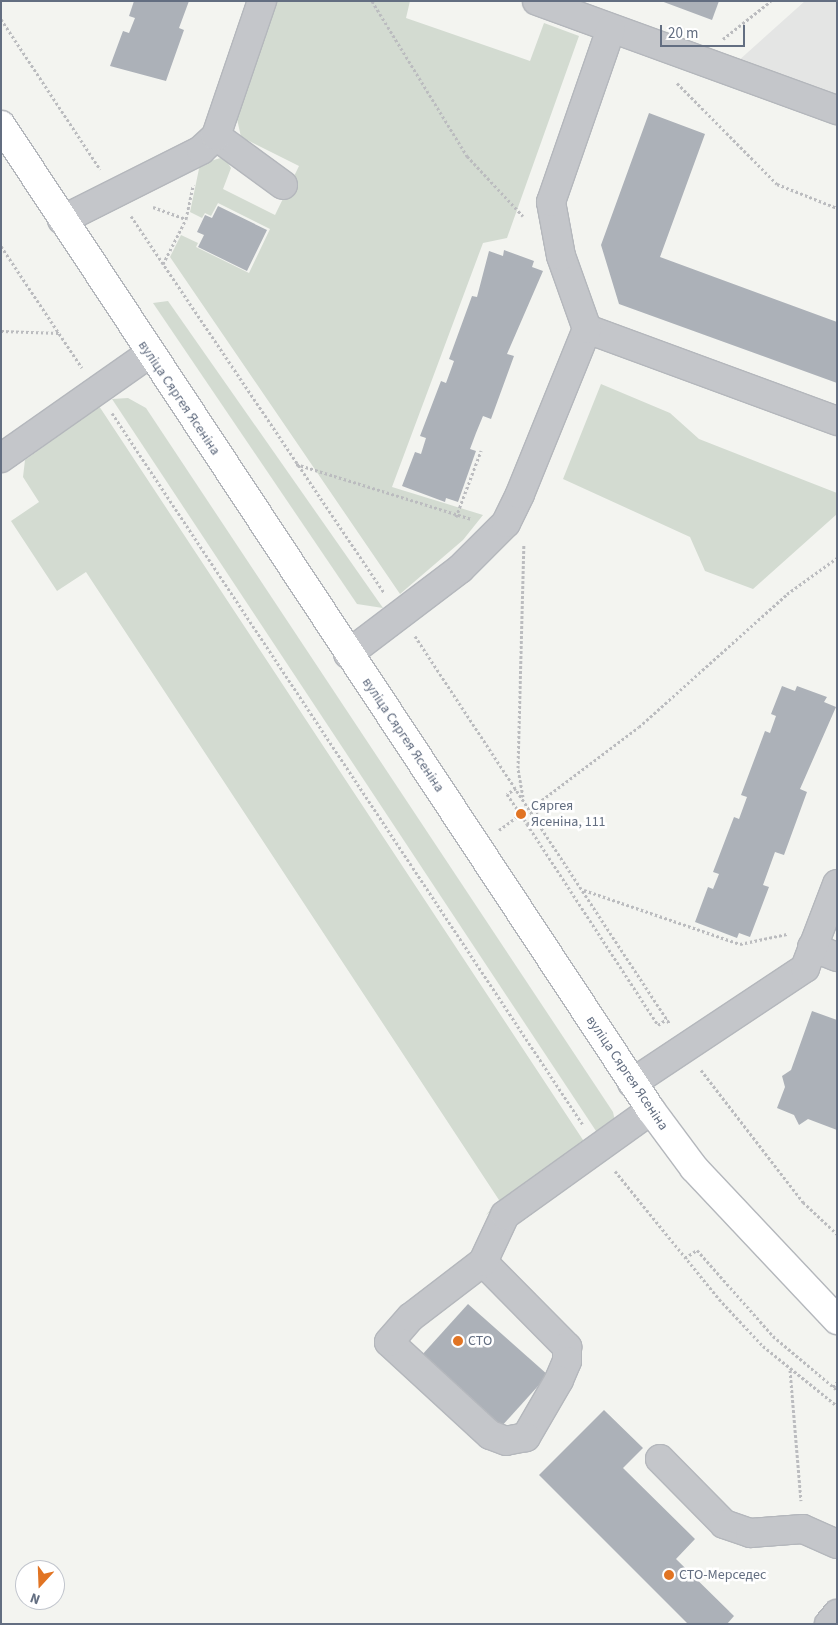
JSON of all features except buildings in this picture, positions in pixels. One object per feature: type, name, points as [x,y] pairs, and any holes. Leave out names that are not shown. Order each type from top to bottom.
[{"type":"main road","name":"вуліца Сяргея Ясеніна","points":[[1,125],[149,354],[632,1083],[694,1168],[837,1320]]},
{"type":"lane","points":[[62,220],[208,143],[262,1]]},
{"type":"lane","points":[[537,1],[837,110]]},
{"type":"lane","points":[[348,654],[515,532],[587,329],[561,256],[551,202],[610,28]]},
{"type":"lane","points":[[208,143],[283,185]]},
{"type":"lane","points":[[587,329],[837,421]]},
{"type":"lane","points":[[1,458],[149,354]]},
{"type":"lane","points":[[632,1083],[805,968],[823,944],[835,893]]},
{"type":"lane","points":[[482,1262],[567,1347],[568,1362],[560,1380],[526,1436],[506,1441],[490,1435],[390,1342],[411,1317],[482,1262],[505,1215],[651,1110]]},
{"type":"lane","points":[[660,1459],[724,1524],[750,1533],[803,1529],[837,1544]]},
{"type":"lane","points":[[829,1624],[837,1614]]},
{"type":"path","points":[[372,1],[467,156],[527,220]]},
{"type":"path","points":[[697,60],[771,1]]},
{"type":"path","points":[[671,78],[777,184],[837,208]]},
{"type":"path","points":[[163,264],[186,219],[208,143]]},
{"type":"path","points":[[1,246],[598,1148],[685,1258],[790,1370],[837,1406]]},
{"type":"path","points":[[1,331],[60,334]]},
{"type":"path","points":[[456,518],[481,451]]},
{"type":"path","points":[[296,464],[456,518],[515,532],[518,768],[524,800]]},
{"type":"path","points":[[527,824],[536,818],[538,803],[639,726],[787,594],[837,558]]},
{"type":"path","points":[[516,788],[507,794],[658,1025],[667,1019]]},
{"type":"path","points":[[583,890],[740,944],[823,944]]},
{"type":"path","points":[[685,1258],[697,1250],[773,1336],[835,1388],[837,1382]]},
{"type":"path","points":[[790,1370],[803,1529]]},
{"type":"shaded area","points":[[276,1],[410,1],[406,18],[530,61],[544,23],[579,36],[507,238],[483,243],[392,487],[483,515],[463,540],[400,594],[170,257],[181,235],[198,243],[196,247],[249,273],[270,229],[218,203],[211,216],[205,213],[202,218],[190,212],[200,164],[224,157],[231,168],[223,189],[275,215],[299,166],[241,137],[237,119]]},
{"type":"shaded area","points":[[805,1],[837,1],[837,120],[727,71]]},
{"type":"shaded area","points":[[168,301],[383,608],[357,604],[153,303]]},
{"type":"shaded area","points":[[601,384],[670,413],[699,439],[837,493],[837,514],[753,589],[705,571],[690,537],[563,479]]},
{"type":"shaded area","points":[[128,398],[146,408],[613,1112],[615,1121],[598,1134],[112,399]]},
{"type":"shaded area","points":[[99,406],[585,1143],[486,1215],[499,1200],[86,572],[57,591],[11,521],[39,502],[23,477],[25,460]]},
{"type":"place","name":"Сяргея Ясеніна, 111","points":[[521,814]]},
{"type":"place","name":"СТО","points":[[458,1341]]},
{"type":"place","name":"СТО-Мерседес","points":[[669,1575]]}]
